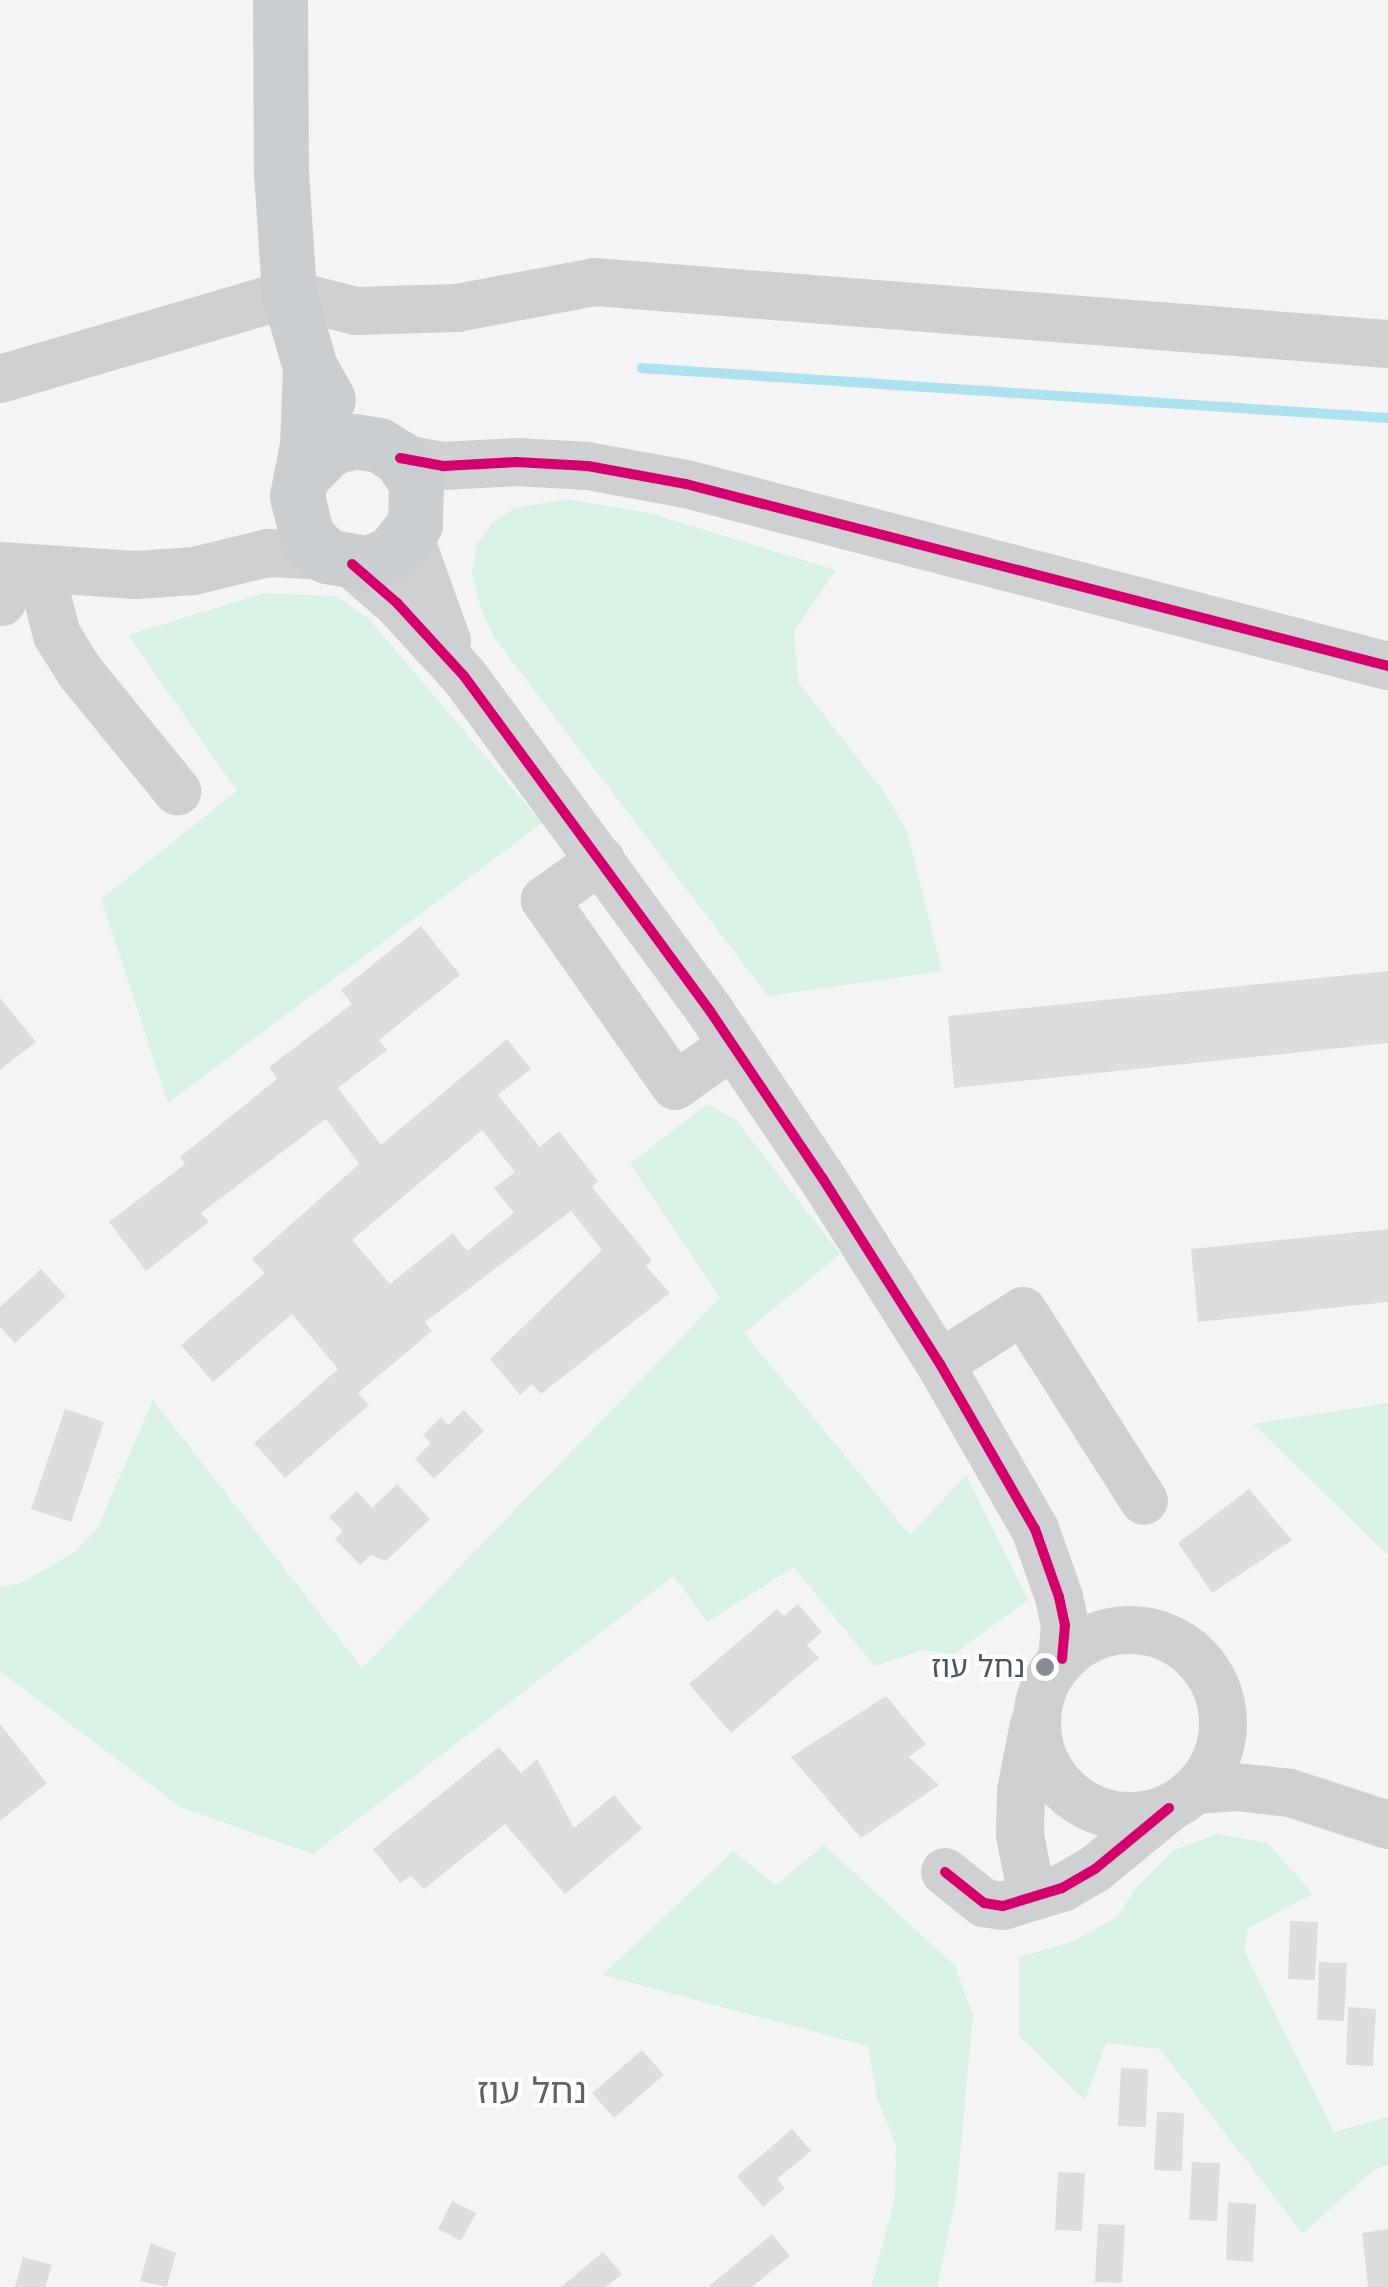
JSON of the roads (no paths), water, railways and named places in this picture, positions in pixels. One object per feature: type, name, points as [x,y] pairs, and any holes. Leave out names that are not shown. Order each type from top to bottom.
[{"type":"main road","points":[[280,0],[282,172],[289,294],[310,367],[327,398],[416,483],[414,524],[379,560],[340,560],[300,525],[310,367]]},
{"type":"main road","points":[[300,486],[330,448],[383,450]]},
{"type":"street","points":[[0,379],[289,294],[356,311],[440,308],[595,282],[1388,344]]},
{"type":"street","points":[[383,450],[443,466],[516,462],[588,466],[750,498],[1388,666]]},
{"type":"street","points":[[464,676],[426,592],[414,524],[472,477],[516,462]]},
{"type":"street","points":[[226,560],[300,486]]},
{"type":"street","points":[[11,585],[166,574],[290,551],[340,560],[397,603],[464,676],[601,860],[733,1046],[940,1364],[1034,1529],[1059,1596],[1065,1625],[1062,1658]]},
{"type":"street","points":[[11,585],[56,635],[80,672],[177,792]]},
{"type":"street","points":[[601,860],[545,900],[675,1086],[733,1046]]},
{"type":"street","points":[[940,1364],[1023,1311],[1144,1501]]},
{"type":"street","points":[[1034,1529],[1086,1589],[1137,1629],[1170,1638],[1198,1658],[1220,1697],[1224,1720],[1241,1748],[1290,1793]]},
{"type":"street","points":[[1051,1890],[1020,1835],[1021,1792],[1044,1684],[1062,1658],[1092,1637],[1137,1629]]},
{"type":"street","points":[[1038,1706],[1038,1739],[1048,1768],[1060,1785],[1084,1803],[1134,1816],[1182,1799],[1236,1787],[1290,1793],[1388,1825]]},
{"type":"street","points":[[945,1872],[984,1903],[1002,1906],[1051,1890],[1118,1851],[1182,1799],[1216,1758],[1224,1720]]},
{"type":"street","points":[[1051,1890],[1086,1830],[1084,1803]]},
{"type":"waterway","points":[[642,368],[1388,418]]},
{"type":"place","name":"נחל עוז","points":[[1045,1667]]},
{"type":"district","name":"נחל עוז","points":[[532,2091]]}]
